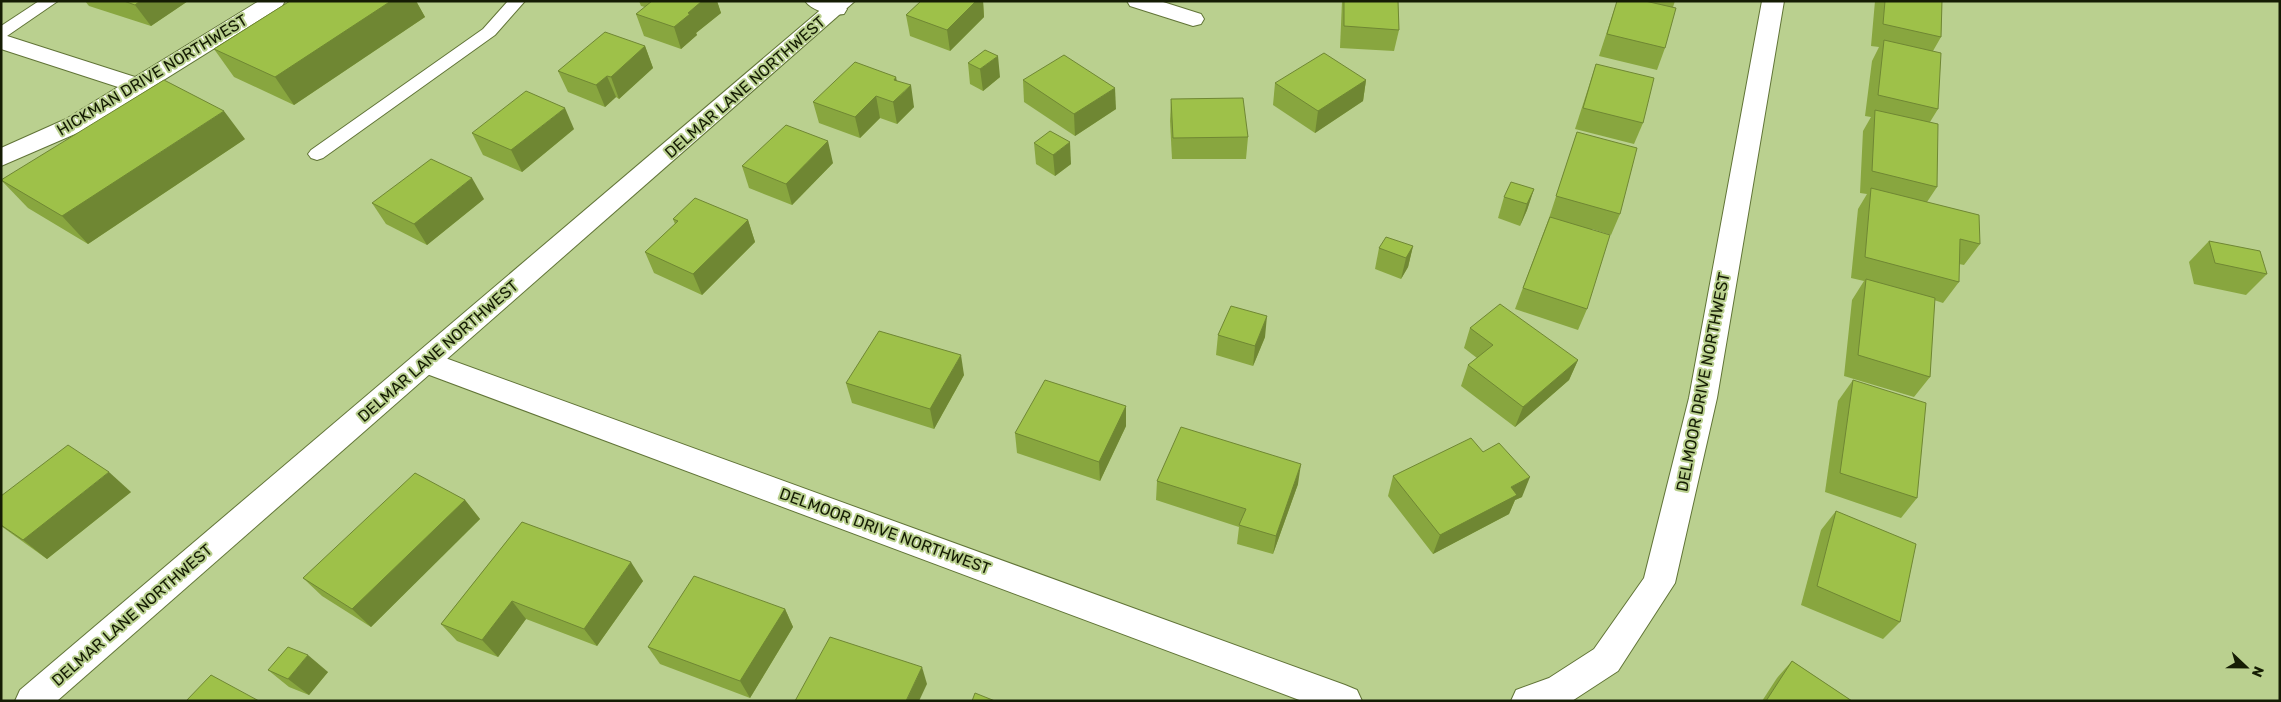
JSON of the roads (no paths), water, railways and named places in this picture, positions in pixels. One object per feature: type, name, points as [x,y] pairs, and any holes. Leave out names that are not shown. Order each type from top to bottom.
[{"type":"street","name":"HICKMAN DRIVE NORTHWEST","points":[[1,158],[74,125],[274,1]]},
{"type":"street","points":[[1138,1],[1193,19]]},
{"type":"street","name":"DELMOOR DRIVE NORTHWEST","points":[[1528,701],[1558,691],[1606,660],[1659,583],[1703,398],[1773,1]]},
{"type":"street","name":"DELMAR LANE NORTHWEST","points":[[32,701],[426,362],[832,4]]},
{"type":"street","points":[[1,41],[138,86]]},
{"type":"street","name":"DELMOOR DRIVE NORTHWEST","points":[[426,362],[1345,701]]},
{"type":"lane","points":[[1,33],[50,1]]},
{"type":"lane","points":[[317,154],[489,32],[517,1]]}]
